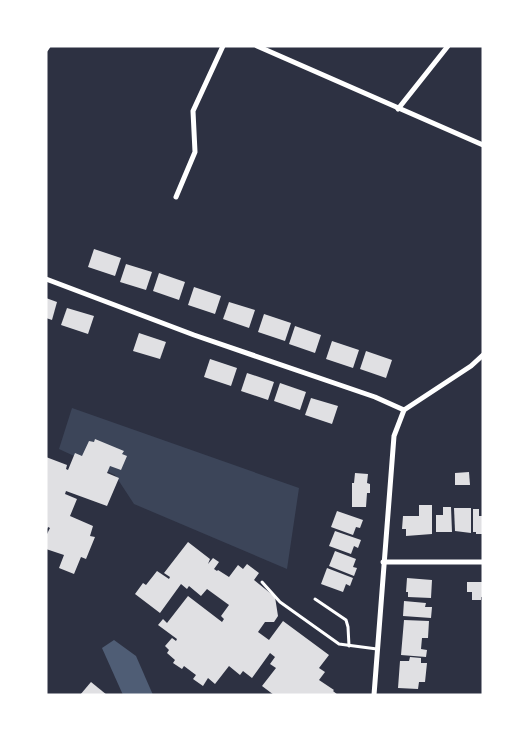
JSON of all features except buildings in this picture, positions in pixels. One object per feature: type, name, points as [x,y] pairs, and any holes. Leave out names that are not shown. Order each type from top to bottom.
[{"type":"street","points":[[176,197],[195,152],[193,111],[223,46]]},
{"type":"street","points":[[258,46],[483,145]]},
{"type":"street","points":[[398,109],[448,46]]},
{"type":"street","points":[[46,280],[194,335],[375,397],[404,410]]},
{"type":"street","points":[[374,695],[394,436],[404,410],[471,366],[483,355]]},
{"type":"street","points":[[384,562],[483,562]]},
{"type":"lane","points":[[262,582],[280,602],[339,644],[378,649]]},
{"type":"lane","points":[[315,599],[346,620],[348,646]]},
{"type":"shaded area","points":[[72,408],[299,488],[287,569],[134,504],[115,475],[59,449]]},
{"type":"shaded area","points":[[114,640],[136,656],[153,695],[123,695],[102,648]]}]
